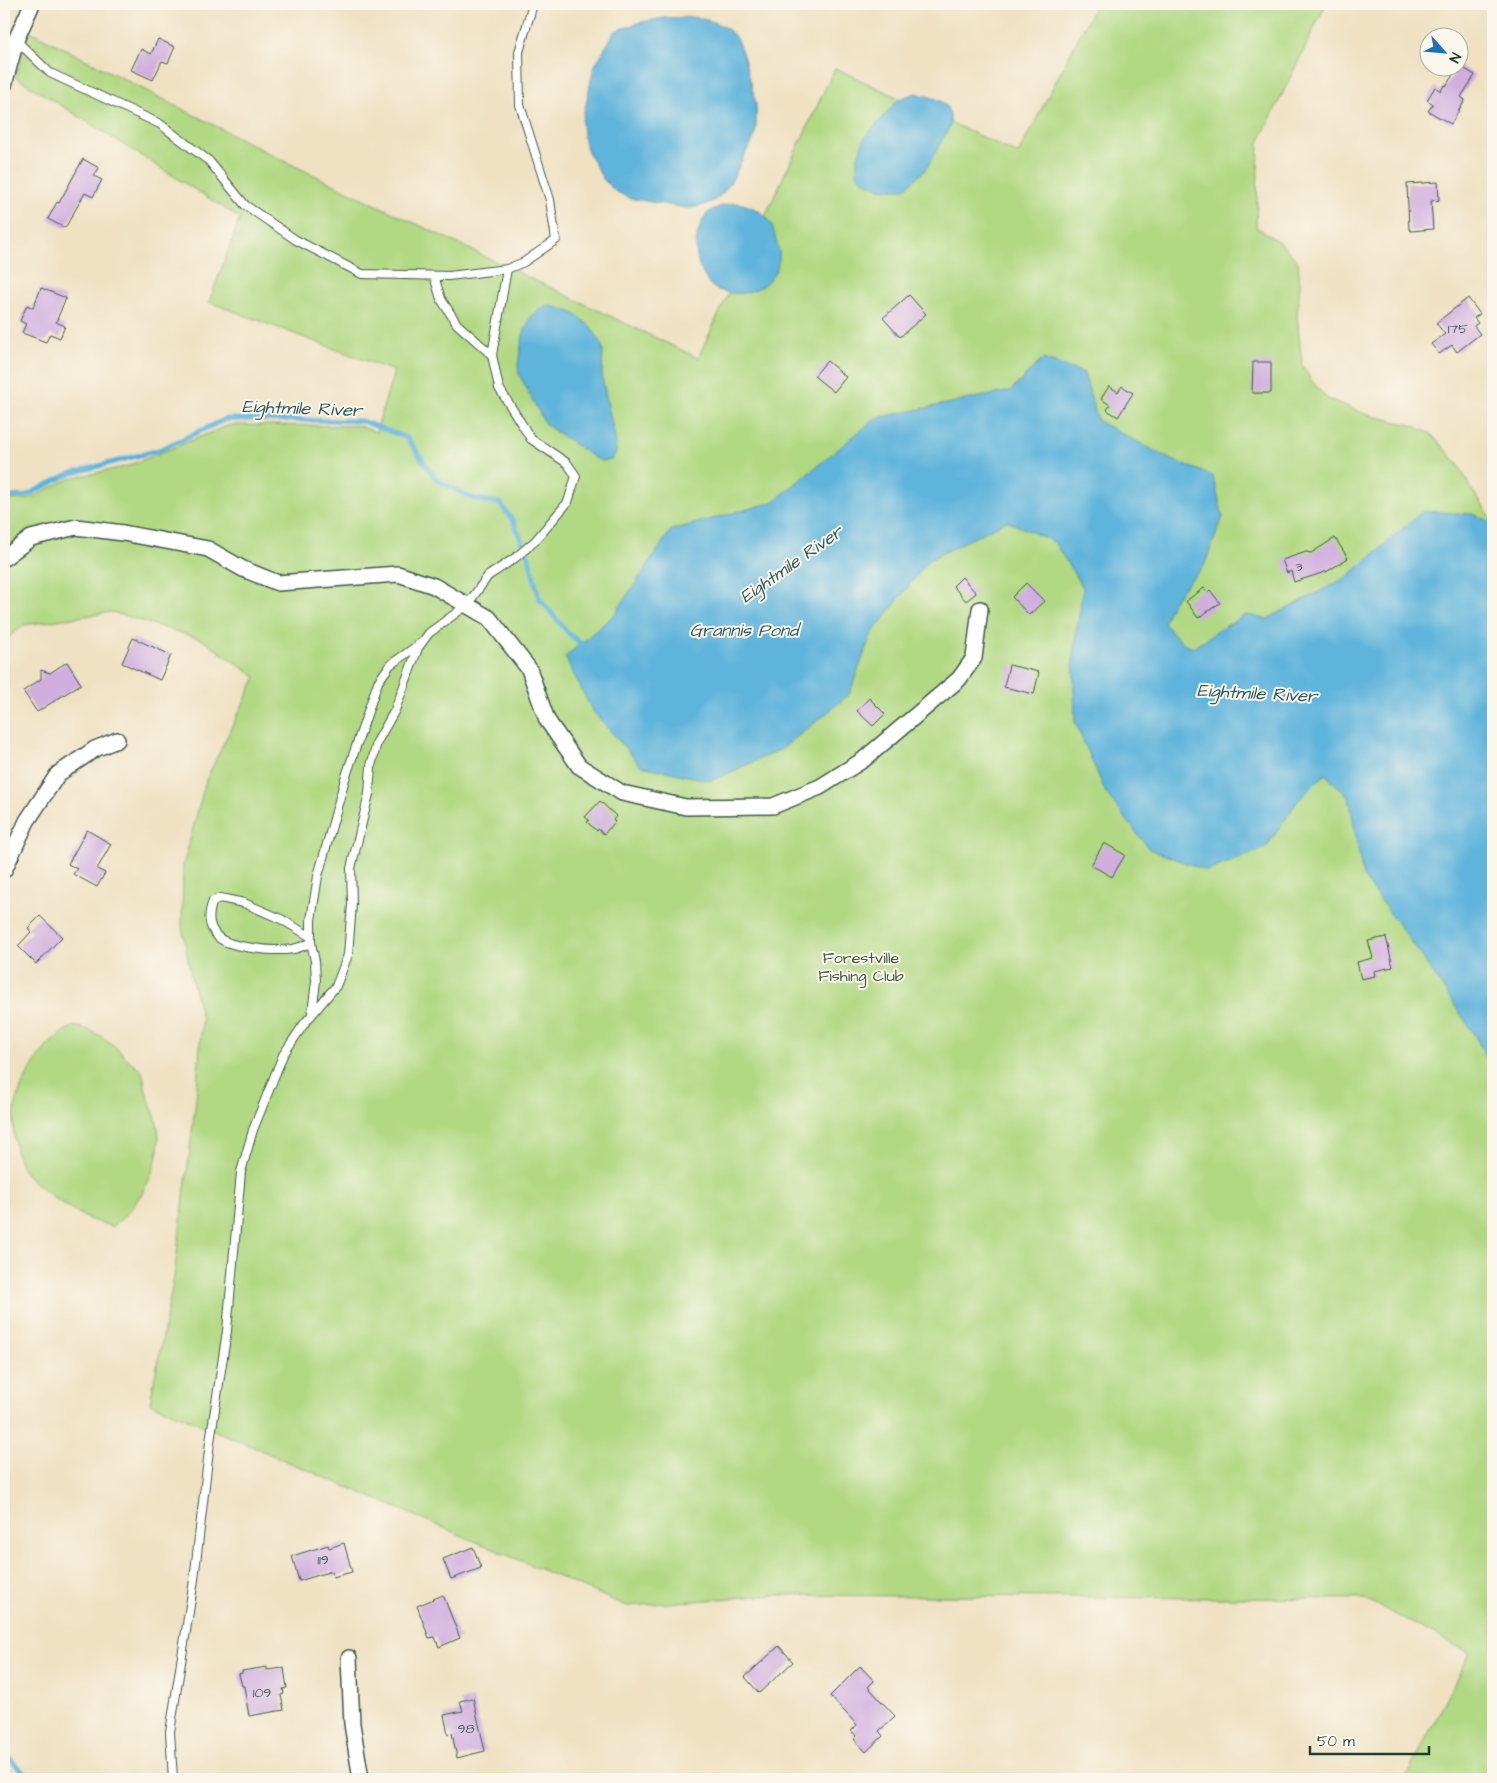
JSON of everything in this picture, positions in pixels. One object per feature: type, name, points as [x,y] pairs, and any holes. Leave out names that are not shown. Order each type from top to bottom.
[{"type":"street","points":[[4,85],[16,40],[32,4]]},
{"type":"street","points":[[4,558],[31,538],[76,527],[123,533],[208,549],[243,569],[278,583],[398,574],[434,586],[489,618],[529,669],[547,720],[578,766],[622,792],[686,807],[773,806],[820,787],[863,760],[959,679],[974,658],[980,609]]},
{"type":"street","points":[[4,870],[27,821],[58,774],[95,749],[117,740]]},
{"type":"street","points":[[349,1658],[352,1724],[361,1779]]},
{"type":"lane","points":[[16,40],[50,73],[160,124],[209,161],[245,205],[296,240],[362,274],[449,276],[507,269],[524,262],[556,240],[550,200],[520,105],[519,52],[534,4]]},
{"type":"lane","points":[[173,1779],[170,1732],[194,1580],[210,1442],[227,1331],[241,1172],[256,1122],[283,1055],[336,986],[348,955],[352,904],[352,868],[369,794],[371,766],[377,742],[395,710],[410,666],[422,642],[429,633],[467,605],[488,576],[515,558],[535,541],[568,502],[576,476],[567,463],[531,439],[499,388],[492,355],[507,269]]},
{"type":"lane","points":[[434,276],[441,299],[457,324],[492,355]]},
{"type":"lane","points":[[312,1015],[316,981],[311,940],[311,920],[318,876],[345,779],[378,682],[390,664],[422,642]]},
{"type":"lane","points":[[220,898],[244,903],[281,919],[311,940],[293,949],[271,950],[242,946],[219,938],[211,926],[209,912],[213,901],[220,898]]},
{"type":"green space","name":"Forestville Fishing Club","points":[[1096,4],[1326,4],[1259,142],[1256,227],[1281,243],[1298,262],[1300,285],[1297,315],[1302,365],[1311,380],[1326,398],[1368,415],[1412,425],[1431,434],[1458,464],[1493,521],[1493,1779],[1405,1779],[1470,1653],[1365,1599],[774,1595],[627,1606],[150,1403],[174,1277],[196,1100],[202,1019],[191,976],[182,926],[183,866],[206,780],[256,677],[201,639],[112,612],[24,625],[4,641],[4,500],[28,499],[71,478],[125,467],[230,425],[359,426],[376,432],[394,371],[209,302],[240,218],[16,77],[28,30],[276,157],[698,358],[835,68],[1018,154]]},
{"type":"green space","points":[[74,1026],[92,1031],[105,1039],[141,1071],[157,1123],[158,1151],[149,1180],[133,1207],[112,1227],[93,1221],[75,1212],[35,1183],[20,1164],[15,1147],[14,1112],[24,1082],[46,1048],[64,1031]]},
{"type":"water","points":[[688,17],[705,19],[717,24],[728,29],[736,38],[743,55],[756,103],[756,130],[735,174],[724,191],[709,203],[699,207],[686,208],[629,198],[615,191],[603,179],[588,152],[583,137],[582,121],[594,67],[615,31],[638,23],[663,18]]},
{"type":"water","points":[[916,93],[937,99],[946,105],[950,115],[950,126],[926,169],[904,189],[873,186],[857,174],[857,159],[865,137],[899,99]]},
{"type":"water","points":[[734,203],[752,208],[768,219],[773,229],[779,254],[777,267],[768,281],[755,290],[740,293],[722,291],[710,285],[698,262],[696,247],[698,232],[706,215],[721,206]]},
{"type":"water","points":[[547,305],[575,314],[590,326],[600,341],[603,350],[602,377],[616,443],[616,453],[611,460],[602,461],[593,457],[545,424],[519,374],[518,364],[523,335],[531,317]]},
{"type":"water","name":"Grannis Pond","points":[[1043,359],[1084,373],[1098,421],[1170,459],[1213,476],[1223,517],[1204,566],[1176,597],[1164,623],[1180,640],[1193,648],[1217,631],[1246,615],[1267,619],[1347,577],[1423,511],[1473,514],[1493,523],[1493,1071],[1474,1034],[1418,951],[1363,877],[1349,797],[1325,774],[1297,802],[1266,848],[1207,871],[1149,849],[1106,793],[1075,722],[1073,655],[1083,588],[1054,542],[1007,521],[929,560],[871,635],[849,695],[782,749],[711,781],[641,766],[592,710],[565,657],[615,614],[671,530],[773,502],[876,418],[1010,391]]},
{"type":"building","points":[[158,39],[175,47],[168,63],[162,61],[153,80],[131,70],[141,49],[151,54]]},
{"type":"building","points":[[1470,72],[1475,75],[1461,97],[1465,100],[1451,124],[1428,111],[1433,104],[1427,100],[1435,87],[1441,91],[1444,85],[1446,86],[1451,78],[1470,78]]},
{"type":"building","points":[[83,159],[99,168],[94,176],[102,180],[93,197],[85,193],[65,228],[48,219]]},
{"type":"building","points":[[1438,182],[1439,200],[1431,201],[1433,229],[1411,231],[1409,228],[1407,184]]},
{"type":"building","points":[[41,288],[66,298],[56,322],[65,326],[60,338],[50,334],[46,342],[22,333],[26,324],[20,321],[27,305],[33,308]]},
{"type":"building","points":[[909,295],[926,314],[900,337],[883,318]]},
{"type":"building","points":[[1468,298],[1480,314],[1474,318],[1478,323],[1474,326],[1480,334],[1457,352],[1452,345],[1439,354],[1431,344],[1445,334],[1436,323]]},
{"type":"building","points":[[827,361],[846,377],[834,392],[814,376]]},
{"type":"building","points":[[1253,362],[1271,362],[1271,393],[1252,393]]},
{"type":"building","points":[[1109,386],[1118,392],[1122,386],[1133,393],[1118,417],[1107,410],[1110,405],[1101,399]]},
{"type":"building","points":[[1335,538],[1348,558],[1328,571],[1294,582],[1291,571],[1287,573],[1282,560],[1306,552],[1311,553]]},
{"type":"building","points":[[962,577],[976,593],[966,601],[953,586]]},
{"type":"building","points":[[1026,583],[1044,601],[1029,615],[1012,597]]},
{"type":"building","points":[[1204,588],[1208,592],[1210,590],[1220,603],[1198,618],[1186,601]]},
{"type":"building","points":[[133,638],[171,655],[160,680],[122,663]]},
{"type":"building","points":[[67,662],[81,684],[37,712],[23,691],[41,679],[41,670],[50,673]]},
{"type":"building","points":[[1009,665],[1039,672],[1034,694],[1004,687]]},
{"type":"building","points":[[869,698],[885,714],[873,726],[857,711]]},
{"type":"building","points":[[600,801],[616,816],[613,820],[615,822],[604,834],[598,829],[597,831],[587,822],[589,820],[585,817]]},
{"type":"building","points":[[87,830],[111,844],[97,869],[105,873],[97,887],[73,874],[77,869],[68,864]]},
{"type":"building","points":[[1104,843],[1125,855],[1112,877],[1091,865]]},
{"type":"building","points":[[40,916],[62,937],[36,964],[18,946],[31,932],[28,928]]},
{"type":"building","points":[[1386,937],[1393,967],[1374,971],[1375,976],[1361,979],[1357,962],[1373,958],[1368,941]]},
{"type":"building","points":[[344,1543],[352,1572],[333,1577],[332,1571],[299,1581],[292,1556],[328,1545],[329,1548]]},
{"type":"building","points":[[473,1547],[481,1568],[451,1579],[443,1559]]},
{"type":"building","points":[[443,1595],[460,1638],[439,1647],[435,1637],[429,1638],[417,1606]]},
{"type":"building","points":[[779,1646],[793,1662],[759,1693],[745,1677]]},
{"type":"building","points":[[860,1666],[874,1681],[868,1687],[895,1716],[879,1731],[883,1736],[866,1752],[854,1739],[857,1736],[851,1731],[857,1725],[830,1696]]},
{"type":"building","points":[[267,1667],[267,1670],[284,1668],[287,1688],[283,1689],[284,1694],[281,1695],[284,1710],[249,1716],[244,1686],[242,1686],[239,1674],[242,1671]]},
{"type":"building","points":[[473,1698],[485,1751],[457,1758],[452,1733],[448,1734],[444,1715],[463,1711],[460,1701]]},
{"type":"waterway","name":"Eightmile River","points":[[4,497],[25,496],[69,474],[159,450],[226,419],[362,421],[407,438],[436,479],[471,498],[500,503],[513,521],[529,557],[539,598],[569,634],[586,648]]},
{"type":"waterway","points":[[4,1753],[30,1779]]}]
